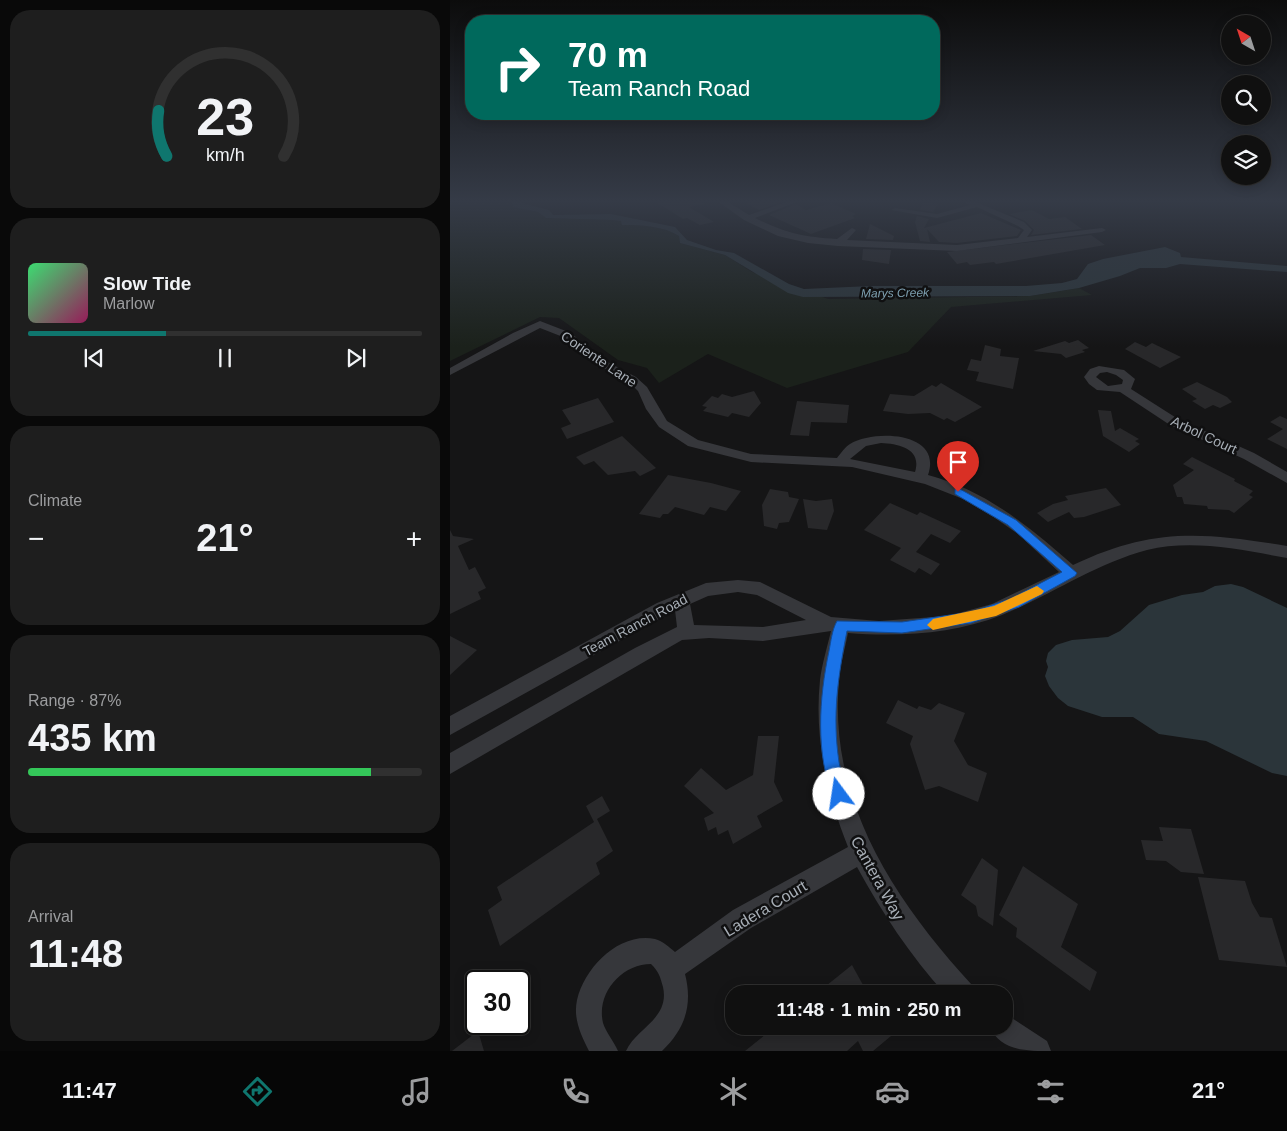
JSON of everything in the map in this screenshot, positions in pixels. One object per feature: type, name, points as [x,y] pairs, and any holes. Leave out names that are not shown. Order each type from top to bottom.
[{"type":"street","name":"Coriente Lane","points":[[450,372],[471,362],[508,338],[540,324],[567,335],[596,360],[632,379],[642,390],[663,424],[693,443],[751,458],[841,462],[882,468],[920,477],[968,496],[1000,514],[1023,530],[1071,573]]},
{"type":"street","name":"Arbol Court","points":[[1123,389],[1174,422],[1259,461],[1287,478]]},
{"type":"street","points":[[841,462],[849,451],[860,444],[882,439],[895,440],[914,447],[922,456],[924,464],[920,477]]},
{"type":"street","name":"Team Ranch Road","points":[[450,764],[656,644],[687,632],[717,631],[763,634],[835,624],[902,628],[971,618],[1014,603],[1071,573],[1131,548],[1168,542],[1238,542],[1287,552]]},
{"type":"street","name":"Team Ranch Road","points":[[450,726],[680,599],[716,588],[750,587],[766,591],[835,624]]},
{"type":"street","points":[[680,599],[687,632]]},
{"type":"street","name":"Cantera Way","points":[[835,624],[829,686],[829,744],[836,784],[848,823],[861,852],[903,923],[954,985]]},
{"type":"street","name":"Ladera Court","points":[[673,968],[742,919],[861,852]]},
{"type":"street","points":[[604,1051],[594,1040],[588,1018],[589,1004],[596,985],[606,969],[624,955],[638,949],[653,950],[665,956],[673,968],[676,978],[675,1006],[668,1024],[656,1040],[640,1051]]},
{"type":"street","points":[[1013,1034],[1037,1051]]},
{"type":"shaded area","points":[[450,249],[703,249],[725,255],[752,272],[828,299],[1030,296],[1079,288],[1092,295],[951,307],[908,352],[787,388],[708,354],[659,383],[647,368],[618,360],[559,318],[540,317],[450,361]]},
{"type":"water","name":"Marys Creek","points":[[703,249],[734,253],[789,284],[804,289],[871,286],[1026,286],[1062,283],[1077,279],[1088,264],[1103,259],[1154,249],[1170,249],[1180,253],[1181,257],[1287,266],[1287,272],[1180,264],[1166,268],[1140,268],[1079,288],[1030,296],[803,297],[788,293],[725,255]]},
{"type":"water","points":[[1231,584],[1243,587],[1287,608],[1287,776],[1272,773],[1206,741],[1159,734],[1133,717],[1102,717],[1068,706],[1058,698],[1049,686],[1045,676],[1048,667],[1046,661],[1048,653],[1056,645],[1072,640],[1108,637],[1120,631],[1149,605],[1182,595],[1203,592],[1215,586]]},
{"type":"building","points":[[863,249],[891,250],[889,264],[862,260]]},
{"type":"building","points":[[972,249],[1082,249],[996,264],[994,262],[970,265],[967,262],[957,264],[947,252]]},
{"type":"building","points":[[1078,340],[1089,348],[1082,350],[1085,352],[1066,358],[1061,354],[1033,351],[1065,341],[1069,343]]},
{"type":"building","points":[[1135,342],[1146,347],[1152,343],[1181,357],[1160,368],[1125,349]]},
{"type":"building","points":[[985,345],[1001,349],[1000,356],[1019,358],[1013,389],[976,381],[979,372],[967,370],[971,359],[981,361]]},
{"type":"building","points":[[1197,382],[1227,397],[1232,402],[1220,408],[1213,405],[1205,409],[1192,401],[1197,399],[1182,389]]},
{"type":"building","points":[[941,383],[982,407],[955,422],[947,418],[944,420],[930,413],[908,414],[883,411],[890,394],[914,396],[932,385],[936,387]]},
{"type":"building","points":[[754,391],[761,403],[749,417],[732,413],[728,417],[703,411],[707,407],[702,406],[712,396],[718,398],[722,394],[732,397]]},
{"type":"building","points":[[598,398],[614,422],[567,439],[561,428],[571,424],[562,410]]},
{"type":"building","points":[[797,401],[849,405],[847,423],[811,422],[809,436],[790,435]]},
{"type":"building","points":[[1098,410],[1111,411],[1115,431],[1120,428],[1139,439],[1135,441],[1140,444],[1129,452],[1103,436]]},
{"type":"building","points":[[1280,416],[1287,419],[1287,449],[1267,439],[1283,429],[1270,422]]},
{"type":"building","points":[[622,436],[656,468],[640,476],[635,471],[608,475],[594,461],[584,465],[576,457]]},
{"type":"building","points":[[1192,457],[1235,479],[1234,481],[1253,491],[1249,495],[1253,497],[1234,513],[1229,510],[1208,509],[1207,506],[1184,504],[1182,497],[1177,497],[1173,485],[1194,470],[1183,464]]},
{"type":"building","points":[[668,475],[741,491],[726,511],[710,507],[704,515],[675,507],[668,514],[663,514],[660,518],[639,514]]},
{"type":"building","points":[[1106,488],[1121,505],[1084,517],[1074,518],[1069,512],[1048,522],[1037,513],[1053,504],[1068,500],[1065,496]]},
{"type":"building","points":[[770,489],[788,492],[789,497],[799,499],[789,522],[779,523],[777,529],[764,526],[762,505]]},
{"type":"building","points":[[803,499],[816,501],[832,499],[834,511],[827,530],[808,528]]},
{"type":"building","points":[[890,503],[917,515],[920,512],[961,531],[950,543],[931,534],[916,552],[940,564],[931,575],[919,568],[915,573],[890,560],[901,548],[864,530]]},
{"type":"building","points":[[450,530],[453,536],[474,539],[458,546],[469,570],[475,567],[486,588],[478,592],[481,599],[450,614]]},
{"type":"building","points":[[450,636],[477,650],[450,675]]},
{"type":"building","points":[[898,700],[917,709],[919,706],[931,710],[939,703],[965,713],[954,741],[968,765],[987,773],[978,802],[939,786],[925,790],[910,744],[913,736],[886,723]]},
{"type":"building","points":[[758,736],[779,736],[774,782],[783,801],[757,816],[762,827],[733,844],[728,830],[718,835],[716,827],[708,831],[704,818],[714,813],[684,786],[701,768],[726,790],[753,775]]},
{"type":"building","points":[[602,796],[610,811],[597,819],[613,851],[596,863],[600,874],[500,946],[488,910],[502,900],[497,887],[594,822],[586,806]]},
{"type":"building","points":[[1159,827],[1191,829],[1204,874],[1181,872],[1166,861],[1146,860],[1141,840],[1163,841]]},
{"type":"building","points":[[982,858],[998,870],[993,926],[978,916],[976,906],[961,895]]},
{"type":"building","points":[[1023,866],[1078,904],[1061,947],[1097,972],[1090,991],[1016,937],[1017,928],[999,915]]},
{"type":"building","points":[[1198,877],[1245,881],[1252,903],[1260,917],[1272,918],[1287,967],[1219,960]]},
{"type":"building","points":[[852,965],[863,985],[827,985]]},
{"type":"building","points":[[473,1035],[479,1035],[484,1051],[452,1051]]},
{"type":"building","points":[[765,1035],[891,1036],[873,1051],[863,1051],[858,1041],[847,1051],[745,1051]]},
{"type":"slow traffic","points":[[933,625],[971,618],[996,610],[1037,591]]},
{"type":"route","points":[[839,794],[831,763],[828,705],[829,686],[841,625],[902,628],[948,623],[971,618],[1014,603],[1071,573],[1023,530],[985,505],[958,492]]}]
